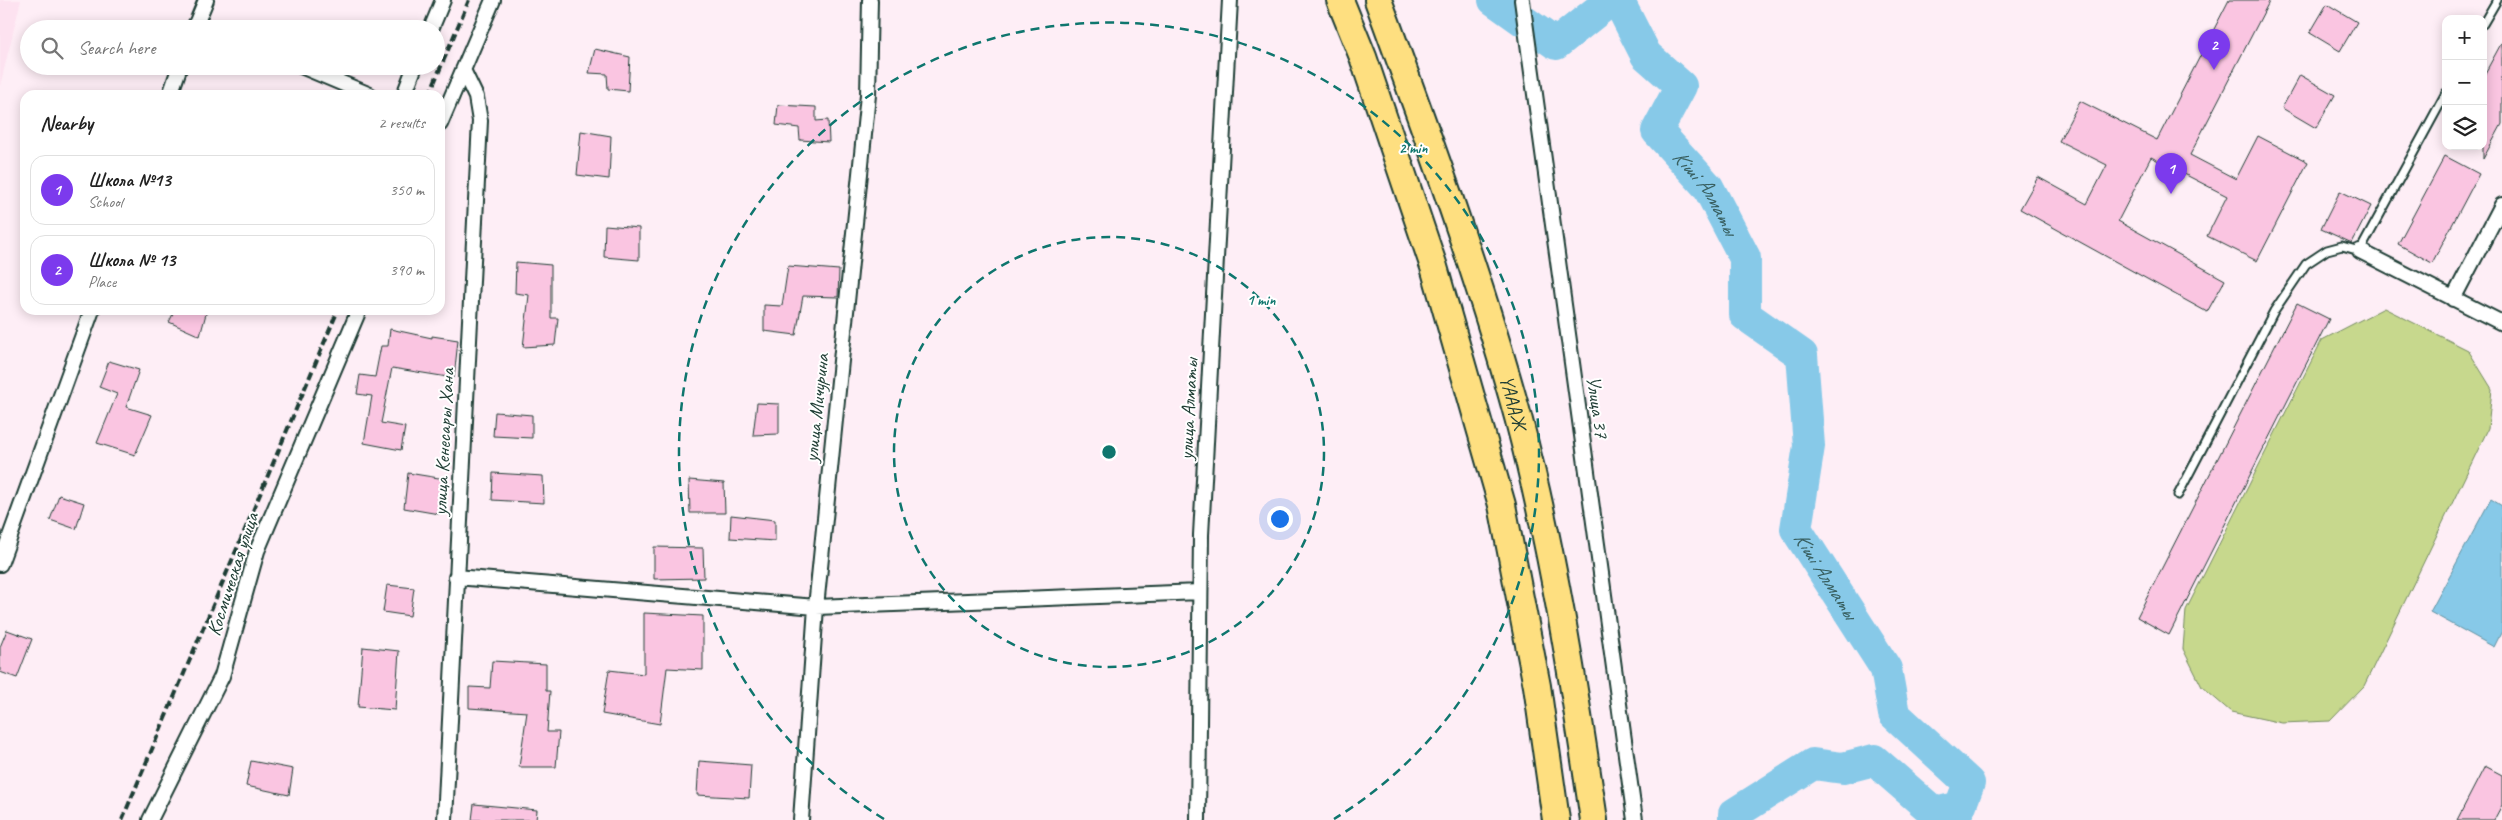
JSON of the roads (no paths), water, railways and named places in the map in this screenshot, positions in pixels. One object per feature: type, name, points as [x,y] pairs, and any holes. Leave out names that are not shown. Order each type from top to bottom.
[{"type":"highway","name":"ҮАААЖ","points":[[1340,0],[1363,57],[1434,267],[1502,505],[1537,686],[1556,820]]},
{"type":"highway","name":"ҮАААЖ","points":[[1378,0],[1490,321],[1518,416],[1538,496],[1556,588],[1579,713],[1594,820]]},
{"type":"street","points":[[198,20],[206,0]]},
{"type":"street","points":[[435,20],[443,0]]},
{"type":"street","points":[[445,112],[493,0]]},
{"type":"street","name":"улица Мичурина","points":[[801,820],[816,607],[868,95],[870,0]]},
{"type":"street","name":"улица Алматы","points":[[1198,820],[1201,534],[1230,0]]},
{"type":"street","name":"Улица 37","points":[[1522,0],[1635,820]]},
{"type":"street","name":"улица Кенесары Хана","points":[[445,820],[480,121],[476,97],[463,70]]},
{"type":"street","points":[[172,90],[177,75]]},
{"type":"street","points":[[322,75],[358,90]]},
{"type":"street","points":[[406,90],[412,75]]},
{"type":"street","points":[[2453,299],[2502,205]]},
{"type":"street","points":[[2360,251],[2502,324]]},
{"type":"street","points":[[0,564],[90,315]]},
{"type":"street","name":"Космическая улица","points":[[150,820],[222,676],[257,551],[357,315]]},
{"type":"street","points":[[456,577],[816,607],[1200,592]]},
{"type":"lane","points":[[2487,17],[2496,0]]},
{"type":"lane","points":[[2178,495],[2274,311],[2306,264],[2327,250],[2342,246],[2360,251],[2442,100]]},
{"type":"water","points":[[2491,499],[2502,506],[2502,631],[2494,647],[2430,612]]},
{"type":"waterway","name":"Кіші Алматы","points":[[1494,0],[1556,44],[1611,0]]},
{"type":"waterway","name":"Кіші Алматы","points":[[1618,0],[1646,55],[1681,86],[1657,131],[1708,187],[1745,258],[1745,315],[1802,355],[1809,446],[1796,529],[1886,669],[1894,714],[1969,783],[1960,807],[1935,813],[1874,760],[1843,768],[1813,764],[1734,814],[1734,820]]},
{"type":"railway","points":[[445,57],[469,0]]},
{"type":"railway","points":[[431,90],[437,75]]},
{"type":"railway","points":[[122,820],[336,315]]},
{"type":"place","name":"Школа № 13","points":[[2214,70]]},
{"type":"place","name":"Школа №13","points":[[2171,194]]}]
